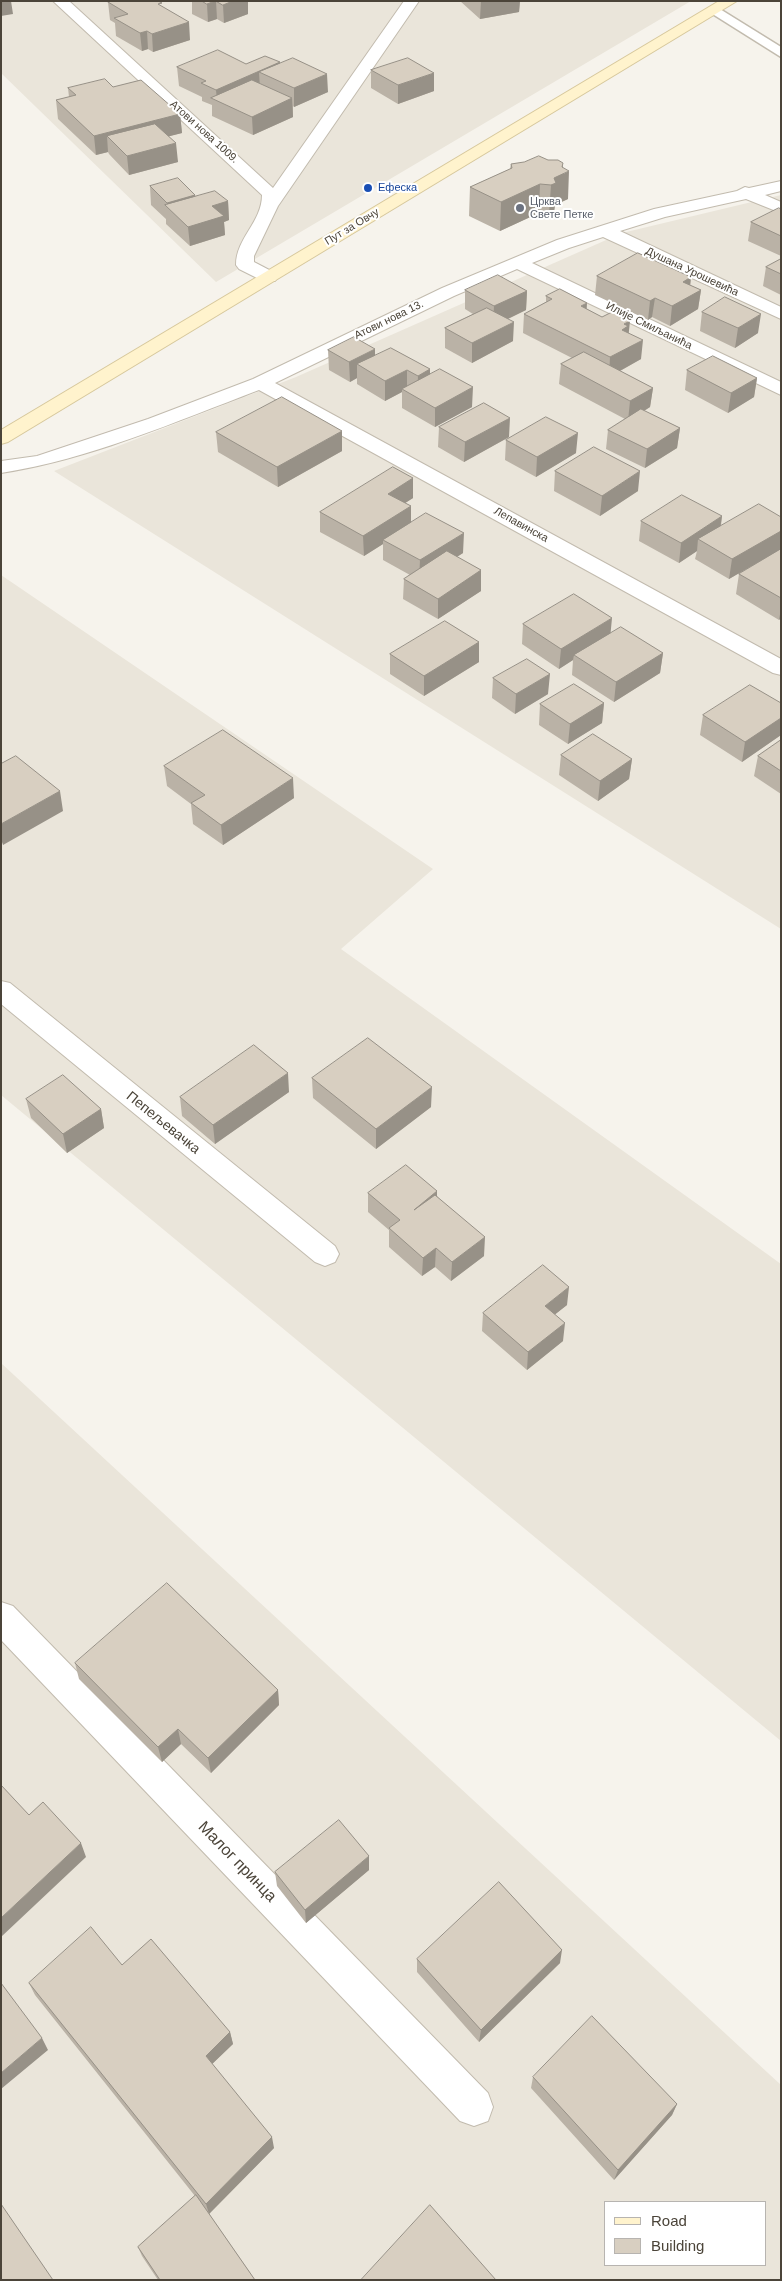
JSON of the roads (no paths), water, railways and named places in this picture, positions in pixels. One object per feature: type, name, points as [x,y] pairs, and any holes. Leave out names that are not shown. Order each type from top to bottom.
[{"type":"street","name":"Атови нова 1009.","points":[[60,1],[259,182],[270,194],[270,205]]},
{"type":"street","points":[[269,277],[251,269],[245,264],[244,260],[270,205],[412,1]]},
{"type":"street","name":"Пут за Овчу","points":[[1,438],[722,6]]},
{"type":"street","name":"Атови нова 13.","points":[[1,467],[40,461],[155,423],[260,383],[448,292],[516,262],[603,230],[660,213],[745,192],[781,186]]},
{"type":"street","points":[[745,192],[781,208]]},
{"type":"street","name":"Душана Урошевића","points":[[603,230],[781,314]]},
{"type":"street","name":"Илије Смиљанића","points":[[516,262],[781,389]]},
{"type":"street","name":"Лепавинска","points":[[260,383],[781,668]]},
{"type":"street","name":"Пепељевачка","points":[[1,990],[325,1254]]},
{"type":"street","name":"Малог принца","points":[[1,1616],[474,2107]]},
{"type":"lane","points":[[722,6],[781,53]]},
{"type":"place","name":"Ефеска","points":[[368,188]]},
{"type":"place","name":"Црква Свете Петке","points":[[520,208]]}]
